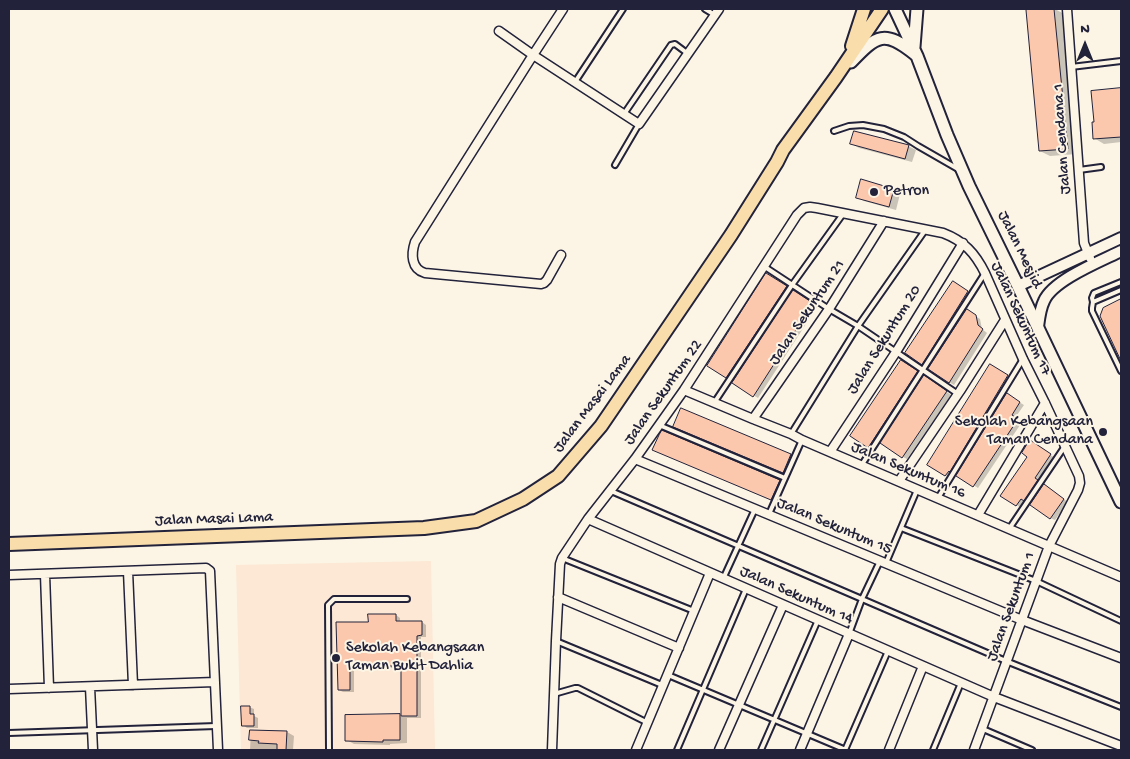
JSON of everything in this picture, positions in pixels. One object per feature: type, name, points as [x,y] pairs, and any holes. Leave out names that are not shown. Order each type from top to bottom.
[{"type":"main road","points":[[847,61],[864,9]]},
{"type":"main road","name":"Jalan Masai Lama","points":[[9,544],[424,528],[476,521],[523,499],[558,476],[601,426],[731,236],[783,150],[882,9]]},
{"type":"main road","name":"Jalan Mesjid","points":[[895,9],[915,52],[963,172],[1121,502]]},
{"type":"main road","points":[[836,77],[876,39],[891,38],[915,52],[917,9]]},
{"type":"street","points":[[562,255],[547,280],[541,284],[425,273],[415,267],[412,259],[415,242],[563,9]]},
{"type":"street","name":"Jalan Cendana 1","points":[[1067,9],[1084,243],[1094,264]]},
{"type":"street","points":[[499,31],[640,124],[717,12]]},
{"type":"street","name":"Jalan Sekuntum 17","points":[[804,208],[810,207],[844,212],[926,229],[952,236],[963,243],[980,263],[985,273],[1078,476]]},
{"type":"street","name":"Jalan Sekuntum 22","points":[[552,750],[558,597],[562,558],[588,519],[635,459],[684,390],[804,208]]},
{"type":"street","name":"Jalan Sekuntum 21","points":[[753,419],[829,309],[884,221]]},
{"type":"street","points":[[1018,286],[1121,238]]},
{"type":"street","name":"Jalan Sekuntum 20","points":[[830,452],[896,352],[963,243]]},
{"type":"street","points":[[1038,327],[1044,300],[1056,285],[1121,251]]},
{"type":"street","points":[[899,482],[1005,320]]},
{"type":"street","name":"Jalan Sekuntum 16","points":[[684,390],[791,434],[861,466],[1121,577]]},
{"type":"street","points":[[978,515],[1045,403]]},
{"type":"street","name":"Jalan Sekuntum 15","points":[[635,459],[1022,620],[1121,658]]},
{"type":"street","name":"Jalan Sekuntum 1","points":[[974,750],[1049,546],[1078,490],[1080,483],[1078,476]]},
{"type":"street","name":"Jalan Sekuntum 14","points":[[588,519],[961,683],[1121,746]]},
{"type":"street","points":[[9,575],[206,568],[210,571],[218,750]]},
{"type":"street","points":[[128,571],[133,685]]},
{"type":"street","points":[[637,749],[710,573]]},
{"type":"street","points":[[45,574],[49,688]]},
{"type":"street","points":[[558,597],[679,648]]},
{"type":"street","points":[[719,750],[784,605]]},
{"type":"street","points":[[800,750],[849,634]]},
{"type":"street","points":[[889,750],[923,666]]},
{"type":"street","points":[[9,689],[215,682]]},
{"type":"street","points":[[90,687],[93,750]]},
{"type":"lane","points":[[575,82],[623,9]]},
{"type":"lane","points":[[705,9],[717,12]]},
{"type":"lane","points":[[624,114],[671,45],[674,44],[688,54]]},
{"type":"lane","points":[[1071,67],[1121,61]]},
{"type":"lane","points":[[615,165],[640,124]]},
{"type":"lane","points":[[834,131],[849,126],[863,125],[884,129],[904,137],[963,172]]},
{"type":"lane","points":[[1079,170],[1101,167]]},
{"type":"lane","points":[[714,403],[792,284],[844,212]]},
{"type":"lane","points":[[791,434],[858,326],[926,229]]},
{"type":"lane","points":[[765,267],[858,326],[958,394]]},
{"type":"lane","points":[[861,466],[985,273]]},
{"type":"lane","points":[[1121,282],[1094,293],[1092,298],[1092,311],[1121,371]]},
{"type":"lane","points":[[1093,302],[1121,290]]},
{"type":"lane","points":[[938,498],[1023,359]]},
{"type":"lane","points":[[659,425],[785,478]]},
{"type":"lane","points":[[768,514],[802,440]]},
{"type":"lane","points":[[1009,529],[1065,446]]},
{"type":"lane","points":[[849,634],[862,598],[901,528],[917,490]]},
{"type":"lane","points":[[611,491],[1006,661],[1121,707]]},
{"type":"lane","points":[[723,578],[755,509]]},
{"type":"lane","points":[[901,528],[1036,581],[1121,621]]},
{"type":"lane","points":[[562,558],[694,611]]},
{"type":"lane","points":[[677,750],[747,589]]},
{"type":"lane","points":[[329,750],[328,605],[334,598],[407,599]]},
{"type":"lane","points":[[761,750],[818,620]]},
{"type":"lane","points":[[556,641],[663,685]]},
{"type":"lane","points":[[668,675],[846,750],[888,651]]},
{"type":"lane","points":[[932,750],[961,683]]},
{"type":"lane","points":[[554,694],[576,688],[648,723]]},
{"type":"lane","points":[[9,733],[217,726]]},
{"type":"lane","points":[[983,729],[1032,750]]},
{"type":"shaded area","name":"Sekolah Kebangsaan Taman Bukit Dahlia","points":[[431,561],[435,750],[241,750],[236,565]]},
{"type":"building","points":[[1054,9],[1068,149],[1039,151],[1026,10]]},
{"type":"building","points":[[1121,88],[1121,137],[1093,139],[1092,122],[1094,122],[1091,91]]},
{"type":"building","points":[[854,131],[909,145],[905,159],[850,144]]},
{"type":"building","points":[[861,179],[894,189],[889,207],[856,198]]},
{"type":"building","points":[[766,273],[787,286],[726,378],[707,366]]},
{"type":"building","points":[[953,281],[968,291],[922,365],[905,353]]},
{"type":"building","points":[[793,290],[813,303],[753,397],[732,383]]},
{"type":"building","points":[[1121,299],[1121,361],[1100,316],[1103,308]]},
{"type":"building","points":[[967,309],[976,315],[978,325],[983,329],[949,383],[928,369]]},
{"type":"building","points":[[901,360],[918,371],[868,448],[850,436]]},
{"type":"building","points":[[990,364],[1008,375],[950,472],[945,476],[927,465]]},
{"type":"building","points":[[924,375],[947,391],[902,458],[880,443]]},
{"type":"building","points":[[1007,393],[1020,402],[1012,415],[1018,419],[973,487],[956,476]]},
{"type":"building","points":[[681,408],[791,454],[783,473],[673,427]]},
{"type":"building","points":[[662,430],[780,480],[771,500],[652,450]]},
{"type":"building","points":[[1030,440],[1051,454],[1035,478],[1038,480],[1024,501],[1021,499],[1016,506],[1000,496],[1027,457],[1022,453]]},
{"type":"building","points":[[1044,484],[1064,499],[1050,519],[1030,505]]},
{"type":"building","points":[[368,614],[396,614],[396,621],[422,621],[422,635],[417,636],[417,716],[401,716],[401,666],[350,666],[350,690],[338,690],[336,622],[368,622]]},
{"type":"building","points":[[241,706],[250,706],[250,714],[254,714],[254,726],[242,726]]},
{"type":"building","points":[[400,714],[400,740],[383,740],[383,742],[345,741],[345,715]]},
{"type":"building","points":[[250,730],[287,731],[286,750],[277,750],[277,744],[258,743],[259,741],[249,740]]},
{"type":"place","name":"Petron","points":[[874,192]]},
{"type":"place","name":"Sekolah Kebangsaan Taman Cendana","points":[[1103,432]]},
{"type":"place","name":"Sekolah Kebangsaan Taman Bukit Dahlia","points":[[336,658]]}]
